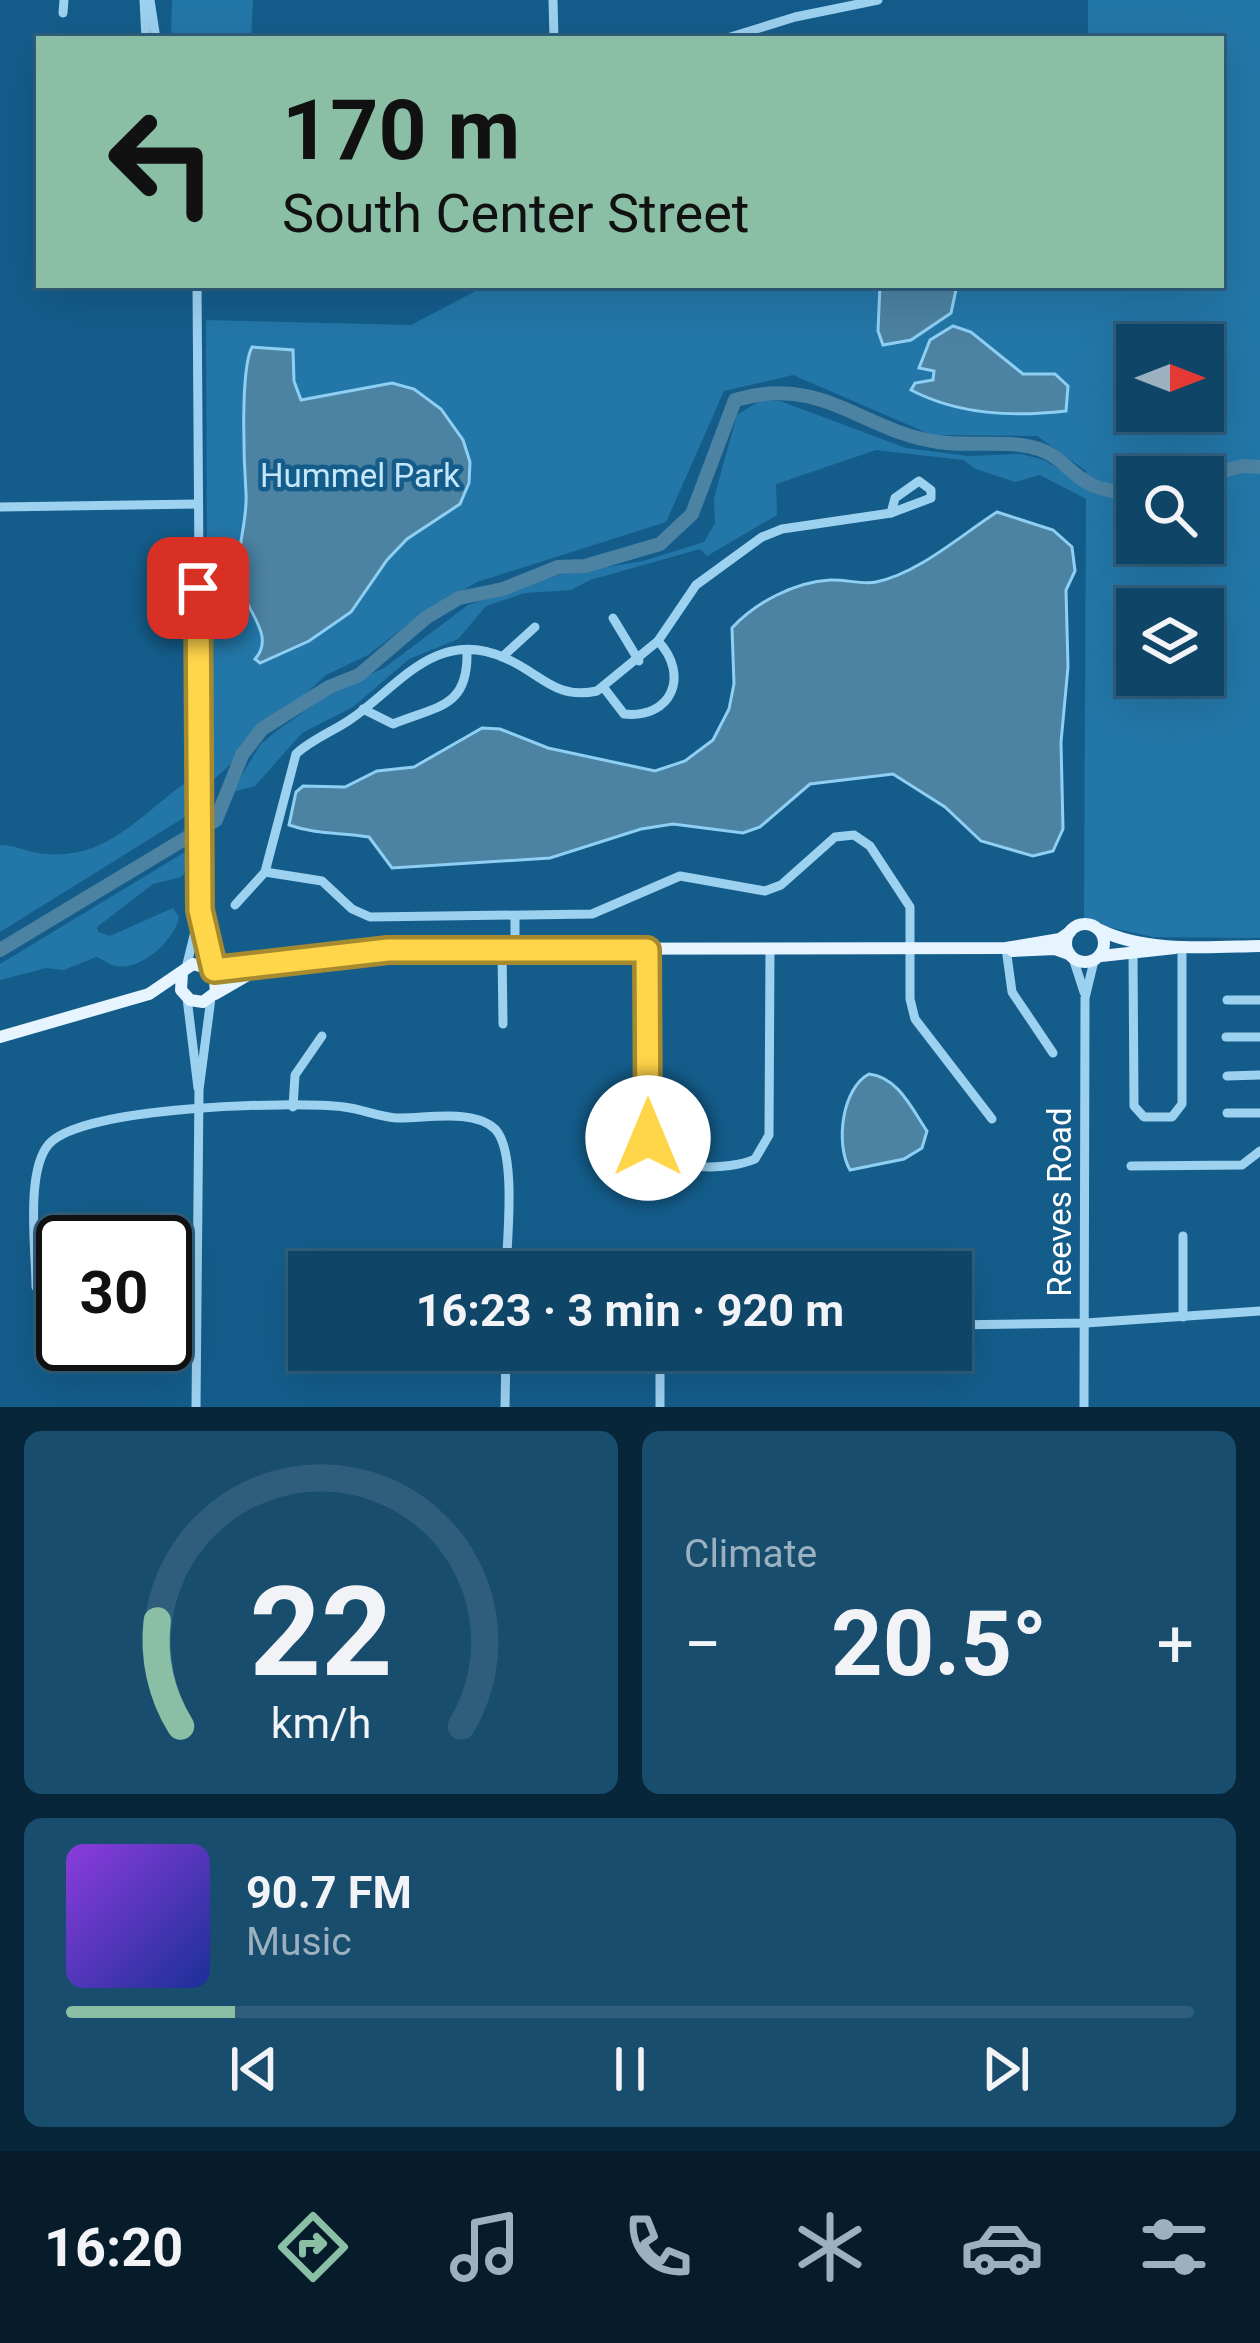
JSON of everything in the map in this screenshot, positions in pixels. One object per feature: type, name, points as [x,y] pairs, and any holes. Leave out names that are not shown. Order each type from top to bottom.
[{"type":"main road","points":[[1006,948],[1060,939],[1084,924],[1128,941],[1181,947]]},
{"type":"main road","points":[[1097,959],[1105,946],[1100,930]]},
{"type":"main road","points":[[1070,932],[1071,956]]},
{"type":"main road","points":[[0,1037],[149,994],[201,963],[213,969],[262,967],[337,953],[508,948],[1006,948],[1097,959],[1110,952],[1260,946]]},
{"type":"main road","points":[[149,994],[199,1002],[262,967]]},
{"type":"main road","points":[[213,969],[218,982],[213,996]]},
{"type":"main road","points":[[184,971],[179,984],[185,997]]},
{"type":"street","points":[[64,0],[64,13]]},
{"type":"street","points":[[146,36],[147,0]]},
{"type":"street","points":[[147,0],[155,36]]},
{"type":"street","points":[[553,0],[554,36]]},
{"type":"street","points":[[734,36],[878,0]]},
{"type":"street","points":[[197,288],[200,910],[213,969]]},
{"type":"street","points":[[0,507],[197,504]]},
{"type":"street","points":[[236,905],[265,872],[296,754],[363,709],[412,665],[467,652],[502,657],[553,690],[575,694],[604,688],[658,641],[696,585],[762,537],[782,529],[891,513]]},
{"type":"street","points":[[613,619],[639,661]]},
{"type":"street","points":[[502,657],[535,627]]},
{"type":"street","points":[[604,688],[615,707],[628,715],[661,709],[671,697],[675,665],[658,641]]},
{"type":"street","points":[[363,709],[393,724],[456,698],[466,686],[467,652]]},
{"type":"street","points":[[265,872],[322,881],[352,909],[370,917],[592,914],[680,876],[754,890],[774,889],[828,842],[854,835],[870,846],[907,897],[910,1004],[915,1019],[992,1118]]},
{"type":"street","points":[[184,971],[200,910]]},
{"type":"street","points":[[502,1024],[515,916]]},
{"type":"street","points":[[1133,952],[1134,1106],[1147,1117],[1172,1118],[1182,1108],[1181,947]]},
{"type":"street","points":[[1006,948],[1008,984],[1053,1053]]},
{"type":"street","points":[[647,950],[650,1148],[669,1162],[705,1164],[747,1163],[767,1145],[770,950]]},
{"type":"street","name":"Reeves Road","points":[[1071,956],[1085,998]]},
{"type":"street","name":"Reeves Road","points":[[1084,1407],[1085,998],[1097,959]]},
{"type":"street","points":[[196,1407],[199,1090],[213,996]]},
{"type":"street","points":[[185,997],[199,1090]]},
{"type":"street","points":[[1227,1000],[1260,1000]]},
{"type":"street","points":[[293,1107],[295,1075],[322,1036]]},
{"type":"street","points":[[1226,1037],[1260,1037]]},
{"type":"street","points":[[1227,1076],[1260,1076]]},
{"type":"street","points":[[36,1215],[36,1179],[48,1145],[74,1129],[154,1111],[345,1107],[392,1118],[470,1118],[492,1126],[499,1135],[507,1169],[506,1251]]},
{"type":"street","points":[[1227,1113],[1260,1113]]},
{"type":"street","points":[[1130,1166],[1242,1165],[1260,1151]]},
{"type":"street","points":[[1183,1236],[1183,1316]]},
{"type":"street","points":[[972,1325],[1086,1323],[1260,1311]]},
{"type":"street","points":[[505,1407],[506,1371]]},
{"type":"street","points":[[660,1371],[660,1407]]},
{"type":"green space","points":[[172,0],[253,0],[251,36],[171,36]]},
{"type":"green space","name":"Hummel Park","points":[[1088,0],[1260,0],[1260,938],[1153,937],[1084,922],[1086,499],[1040,475],[1015,482],[963,460],[876,450],[776,484],[777,515],[707,556],[700,549],[590,580],[571,590],[525,593],[486,606],[458,639],[409,659],[353,707],[302,733],[255,786],[232,792],[260,745],[278,730],[332,692],[384,668],[468,605],[558,575],[643,561],[704,542],[715,523],[714,498],[737,415],[761,400],[780,401],[906,448],[968,456],[1021,454],[1044,460],[1086,486],[1086,471],[1037,436],[932,435],[793,375],[724,391],[666,522],[477,582],[419,616],[368,655],[326,675],[208,785],[206,320],[411,325],[481,288],[1224,288],[1224,36],[1088,36]]},
{"type":"green space","points":[[193,782],[193,812],[0,932],[0,845],[38,853],[81,852],[116,836],[182,785]]},
{"type":"green space","points":[[190,849],[189,868],[181,877],[153,884],[97,927],[110,936],[173,908],[179,917],[171,935],[144,960],[122,966],[96,957],[64,970],[46,968],[0,980],[0,964]]},
{"type":"shaded area","points":[[880,288],[956,288],[951,313],[911,340],[883,345],[878,331]]},
{"type":"shaded area","points":[[953,326],[971,332],[1023,374],[1055,374],[1068,386],[1066,411],[987,412],[948,405],[911,390],[915,383],[933,380],[934,371],[919,368],[930,340]]},
{"type":"shaded area","points":[[252,347],[293,350],[294,381],[301,400],[392,383],[414,389],[441,409],[463,440],[470,462],[469,483],[460,504],[407,539],[351,612],[309,641],[260,663],[255,659],[261,650],[261,632],[243,595],[239,573],[246,504],[244,395]]},
{"type":"shaded area","points":[[997,512],[1053,530],[1072,547],[1075,571],[1066,590],[1068,667],[1061,742],[1063,829],[1053,851],[1033,856],[981,841],[945,807],[893,774],[810,784],[760,827],[743,833],[673,824],[641,829],[550,858],[392,868],[369,837],[289,825],[296,792],[303,786],[345,787],[377,771],[414,767],[482,728],[655,771],[685,761],[713,740],[729,709],[734,684],[732,628],[753,610],[803,585],[830,580],[871,583],[892,577],[924,562]]},
{"type":"shaded area","points":[[869,1074],[896,1088],[927,1131],[922,1148],[904,1159],[850,1170],[843,1146],[844,1118],[853,1091]]},
{"type":"waterway","points":[[0,950],[216,820],[242,755],[262,729],[329,687],[359,675],[427,617],[459,598],[503,589],[558,567],[585,566],[660,544],[692,514],[735,400],[793,394],[841,407],[911,436],[938,442],[1027,446],[1054,456],[1092,485],[1116,491]]},
{"type":"waterway","points":[[1224,471],[1260,467]]},
{"type":"route","points":[[198,588],[200,910],[214,970],[388,950],[647,950],[648,1138]]}]
